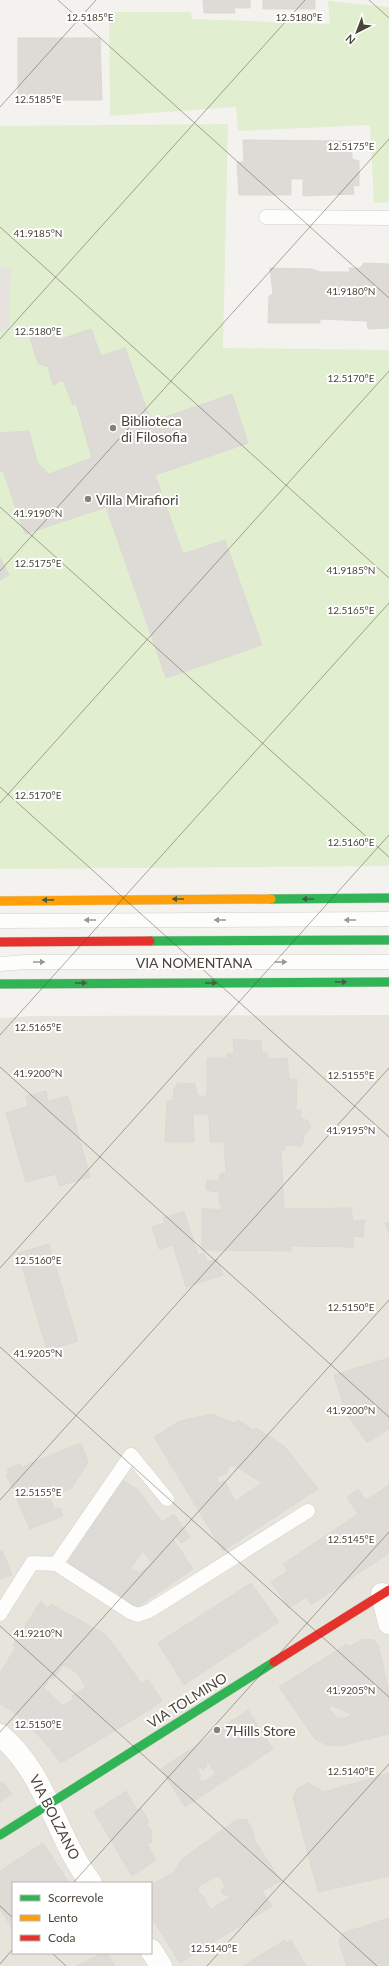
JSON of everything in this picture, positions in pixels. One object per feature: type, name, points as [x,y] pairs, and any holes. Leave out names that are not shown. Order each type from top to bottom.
[{"type":"street","points":[[0,900],[389,898]]},
{"type":"street","name":"VIA NOMENTANA","points":[[0,942],[389,940]]},
{"type":"street","name":"VIA NOMENTANA","points":[[0,984],[389,982]]},
{"type":"street","points":[[386,1592],[389,1623]]},
{"type":"street","name":"VIA TOLMINO","points":[[0,1835],[50,1802],[386,1592]]},
{"type":"street","name":"VIA BOLZANO","points":[[0,1735],[12,1746],[28,1766],[50,1802],[66,1842],[91,1882]]},
{"type":"street","points":[[152,1952],[161,1966]]},
{"type":"lane","points":[[266,217],[389,218]]},
{"type":"lane","points":[[0,921],[389,920]]},
{"type":"lane","name":"VIA NOMENTANA","points":[[0,964],[26,962],[389,962]]},
{"type":"lane","points":[[56,1564],[131,1455],[167,1499]]},
{"type":"lane","points":[[0,1614],[32,1564],[56,1564],[130,1612],[138,1615],[149,1611],[308,1511]]},
{"type":"shaded area","points":[[11,267],[9,330],[0,331],[0,268]]},
{"type":"shaded area","points":[[389,1015],[389,1966],[0,1966],[0,1018],[33,1016]]},
{"type":"green space","points":[[328,1],[389,7],[389,202],[374,203],[370,125],[238,131],[236,107],[110,116],[109,12],[191,12],[192,19],[330,24]]},
{"type":"green space","name":"Villa Mirafiori","points":[[228,124],[223,348],[389,350],[389,866],[0,869],[0,126]]},
{"type":"building","points":[[203,0],[250,0],[250,8],[234,8],[235,13],[204,13]]},
{"type":"building","points":[[263,0],[315,0],[315,9],[263,9]]},
{"type":"building","points":[[18,38],[100,38],[102,100],[18,100]]},
{"type":"building","points":[[243,140],[352,141],[352,159],[359,161],[359,186],[353,185],[354,194],[303,196],[303,179],[291,179],[291,195],[239,195],[237,162],[244,162]]},
{"type":"building","points":[[364,263],[389,264],[389,328],[368,329],[367,321],[320,319],[320,323],[268,323],[269,296],[273,294],[270,268],[312,269],[320,272],[350,272],[349,268],[360,268]]},
{"type":"building","name":"Villa Mirafiori","points":[[54,326],[58,340],[91,329],[101,356],[125,348],[151,422],[232,394],[248,443],[155,475],[183,554],[225,540],[262,645],[166,678],[106,507],[25,534],[3,471],[0,471],[0,433],[29,431],[37,462],[49,474],[92,458],[76,403],[73,405],[63,380],[53,385],[48,367],[38,363],[29,335]]},
{"type":"building","points":[[0,557],[9,575],[0,580]]},
{"type":"building","points":[[233,1039],[261,1041],[262,1053],[267,1053],[268,1059],[287,1058],[289,1079],[297,1079],[296,1111],[301,1110],[301,1118],[308,1121],[311,1126],[304,1136],[302,1146],[285,1145],[285,1151],[281,1149],[284,1209],[351,1208],[353,1221],[365,1220],[363,1237],[354,1236],[353,1247],[292,1246],[291,1251],[202,1250],[202,1208],[219,1210],[222,1206],[219,1204],[219,1192],[206,1190],[207,1180],[219,1181],[219,1175],[222,1173],[226,1174],[224,1142],[210,1142],[209,1114],[193,1114],[194,1142],[165,1142],[167,1101],[173,1100],[174,1089],[178,1083],[195,1084],[197,1095],[203,1097],[207,1094],[207,1058],[227,1058],[227,1054],[234,1053]]},
{"type":"building","points":[[46,1091],[48,1101],[68,1096],[90,1177],[59,1186],[56,1174],[26,1182],[6,1113],[28,1106],[26,1096]]},
{"type":"building","points":[[184,1211],[198,1255],[204,1253],[207,1262],[217,1259],[223,1275],[186,1287],[173,1245],[159,1249],[152,1227],[165,1223],[163,1218]]},
{"type":"building","points":[[385,1223],[389,1223],[389,1234]]},
{"type":"building","points":[[49,1244],[78,1341],[47,1350],[18,1253]]},
{"type":"building","points":[[389,1358],[389,1429],[367,1443],[346,1413],[334,1375]]},
{"type":"building","points":[[212,1414],[235,1423],[238,1420],[253,1430],[256,1428],[284,1446],[318,1489],[223,1551],[154,1437],[180,1421]],"holes":[[[229,1466],[235,1466],[262,1483],[235,1501],[224,1480],[219,1484],[217,1477],[227,1473]]]},
{"type":"building","points":[[81,1443],[88,1462],[72,1488],[49,1497],[55,1510],[60,1508],[63,1516],[30,1529],[6,1474],[9,1473],[7,1469],[20,1464],[22,1467]]},
{"type":"building","points":[[122,1480],[138,1490],[162,1522],[174,1514],[190,1537],[181,1543],[176,1536],[173,1539],[193,1569],[137,1607],[134,1605],[130,1608],[119,1600],[120,1595],[84,1573],[82,1577],[69,1568],[71,1564],[68,1562]],"holes":[[[143,1551],[152,1564],[139,1573],[131,1568]]]},
{"type":"building","points":[[389,1484],[389,1507],[379,1492]]},
{"type":"building","points":[[358,1489],[366,1500],[379,1492],[389,1507],[389,1553],[311,1605],[306,1597],[289,1608],[271,1582],[288,1571],[283,1564],[358,1514],[347,1497]]},
{"type":"building","points":[[2,1550],[12,1575],[0,1579],[0,1551]]},
{"type":"building","points":[[251,1583],[279,1622],[184,1685],[158,1643]]},
{"type":"building","points":[[41,1601],[48,1609],[51,1604],[106,1635],[142,1684],[147,1679],[162,1700],[151,1709],[61,1763],[36,1733],[16,1714],[0,1704],[2,1701],[0,1700],[0,1673],[16,1647],[13,1645]],"holes":[[[63,1665],[77,1673],[86,1687],[72,1696],[73,1699],[63,1706],[44,1688],[50,1677],[53,1679]]]},
{"type":"building","points":[[363,1639],[374,1640],[379,1647],[389,1693],[389,1734],[340,1746],[327,1745],[315,1739],[279,1687],[347,1644],[349,1647]],"holes":[[[330,1705],[351,1714],[348,1717],[341,1719],[336,1717],[329,1709]]]},
{"type":"building","points":[[248,1710],[273,1749],[185,1807],[161,1769]],"holes":[[[209,1763],[216,1774],[202,1782],[199,1778],[201,1776],[197,1770],[201,1767],[203,1770],[207,1767],[205,1765]]]},
{"type":"building","points":[[389,1773],[389,1876],[318,1892],[293,1797],[297,1789],[308,1783],[324,1792]]},
{"type":"building","points":[[3,1782],[12,1794],[0,1802],[0,1783]]},
{"type":"building","points":[[126,1791],[137,1810],[141,1808],[149,1822],[146,1824],[151,1829],[152,1842],[147,1844],[156,1860],[132,1876],[94,1812]]},
{"type":"building","points":[[246,1819],[253,1831],[255,1841],[281,1881],[262,1891],[272,1906],[180,1963],[152,1918],[152,1884],[174,1872],[181,1860],[236,1820]],"holes":[[[217,1876],[222,1879],[225,1888],[221,1890],[225,1896],[228,1894],[230,1897],[210,1910],[204,1897],[198,1891],[199,1886]]]},
{"type":"building","points":[[43,1843],[68,1882],[12,1882],[12,1928],[0,1909],[0,1871]]},
{"type":"building","points":[[389,1918],[389,1966],[347,1966],[339,1942],[343,1933]]},
{"type":"building","points":[[285,1940],[287,1943],[291,1940],[306,1966],[243,1966]]},
{"type":"building","points":[[101,1954],[108,1954],[115,1966],[77,1966]]},
{"type":"traffic: fast","points":[[271,899],[389,898]]},
{"type":"traffic: fast","points":[[150,941],[389,940]]},
{"type":"traffic: fast","points":[[0,984],[389,982]]},
{"type":"traffic: fast","points":[[0,1835],[274,1662]]},
{"type":"traffic: slow","points":[[0,901],[271,899]]},
{"type":"traffic: jam","points":[[0,942],[150,941]]},
{"type":"traffic: jam","points":[[274,1662],[389,1590]]},
{"type":"place","name":"Biblioteca di Filosofia","points":[[113,428]]},
{"type":"place","name":"Villa Mirafiori","points":[[88,499]]},
{"type":"place","name":"7Hills Store","points":[[217,1730]]}]
